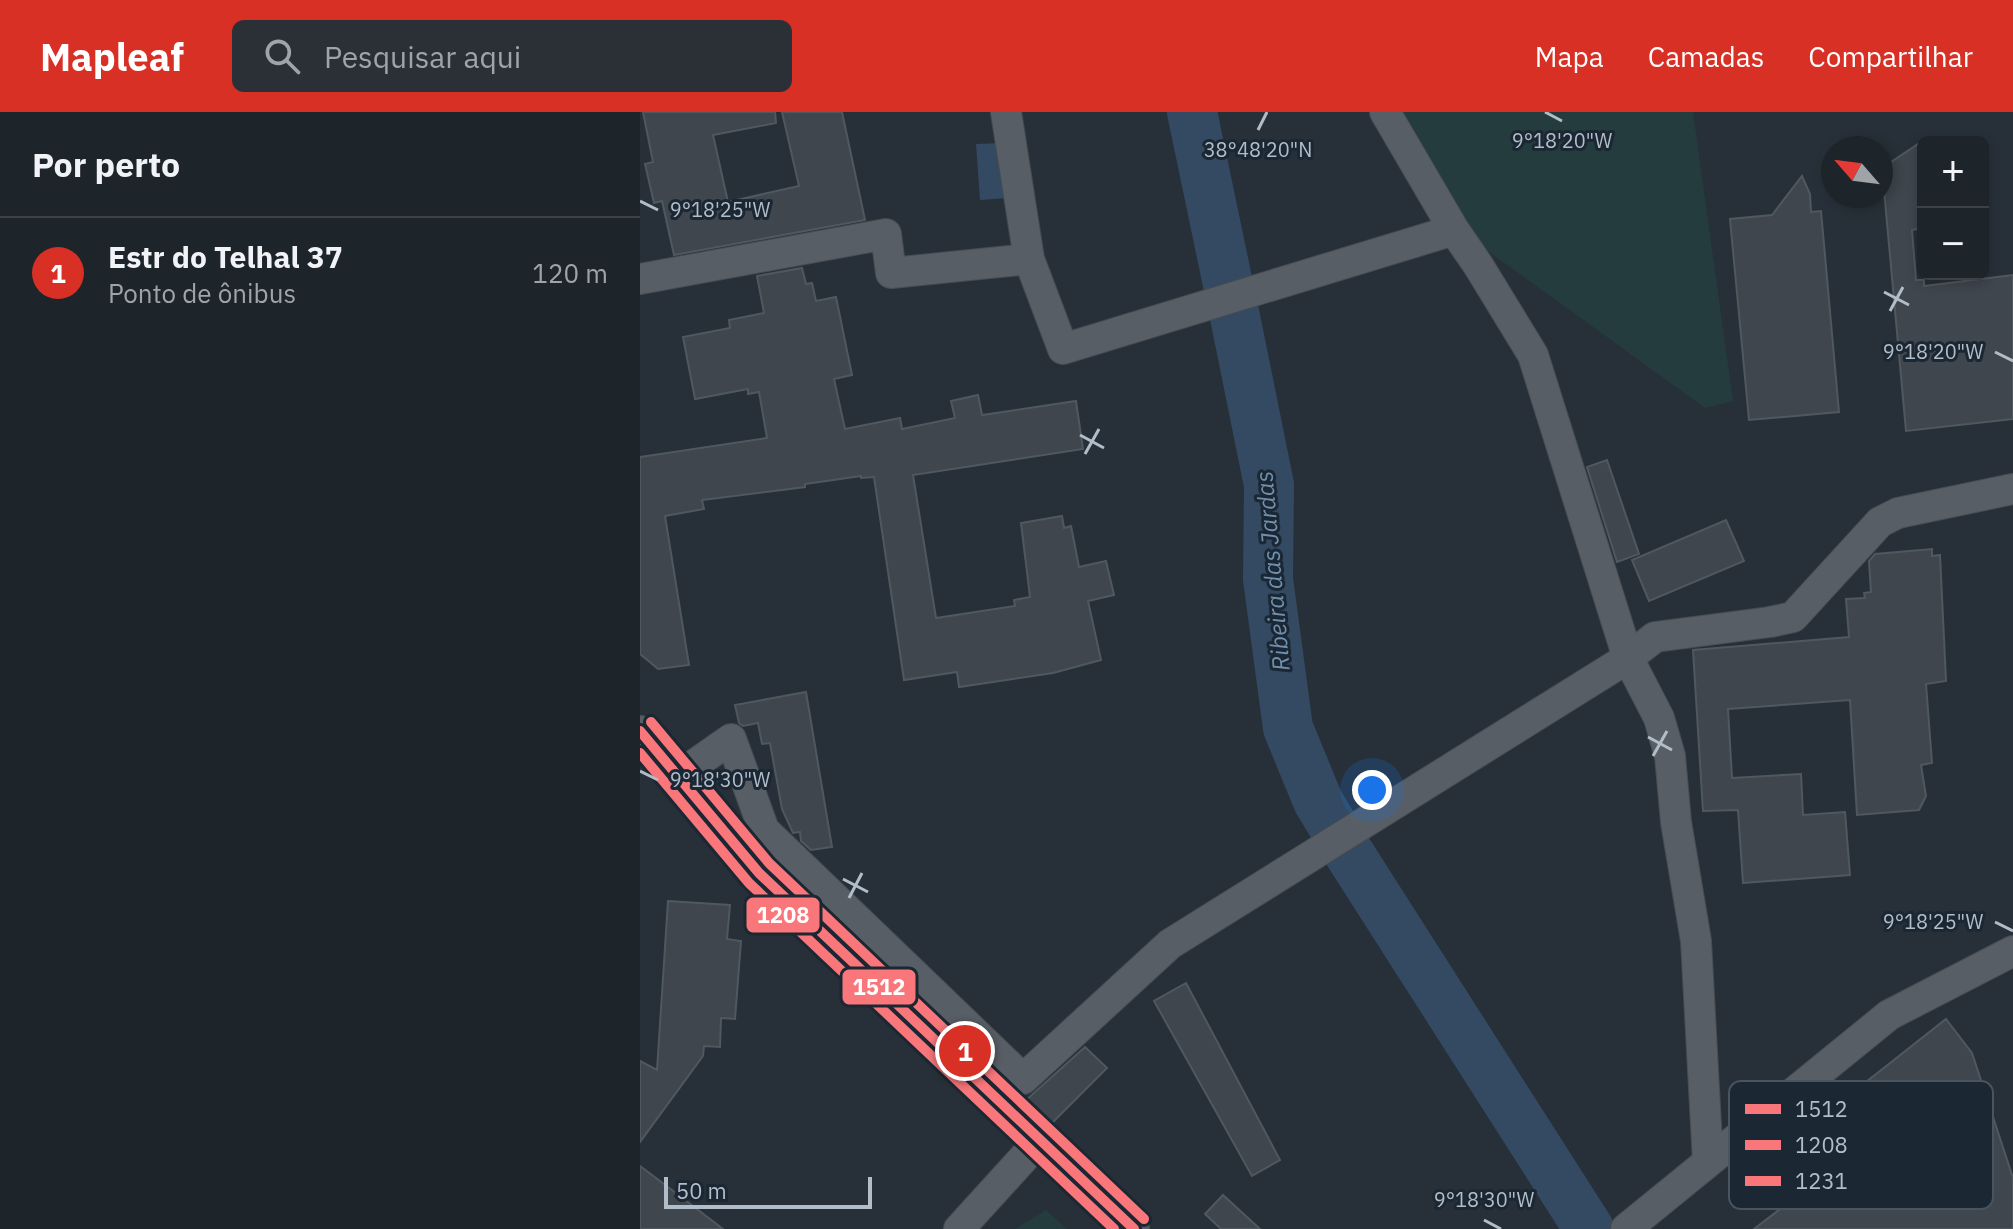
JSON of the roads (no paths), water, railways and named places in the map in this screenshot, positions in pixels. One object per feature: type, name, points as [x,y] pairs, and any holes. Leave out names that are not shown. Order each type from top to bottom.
[{"type":"street","points":[[1006,112],[1029,259],[1063,349],[1454,230]]},
{"type":"street","points":[[1385,112],[1454,230],[1533,355],[1628,658],[1659,718],[1670,756],[1676,822],[1696,941],[1708,1162]]},
{"type":"street","points":[[640,279],[886,234],[891,273],[1029,259]]},
{"type":"street","points":[[678,776],[731,739],[764,830],[1023,1079],[1170,944],[1628,658],[1655,637],[1793,617],[1880,522],[1898,513],[2013,489]]},
{"type":"street","points":[[640,731],[759,873],[1134,1229]]},
{"type":"street","points":[[1808,1081],[1889,1015],[2013,951]]},
{"type":"street","points":[[959,1229],[1040,1140]]},
{"type":"street","points":[[1626,1229],[1729,1145]]},
{"type":"water","points":[[1003,143],[1007,198],[980,200],[976,144]]},
{"type":"waterway","name":"Ribeira das Jardas","points":[[1192,112],[1229,289]]},
{"type":"waterway","name":"Ribeira das Jardas","points":[[1232,302],[1269,485],[1268,579],[1288,728],[1318,801],[1336,831]]},
{"type":"waterway","name":"Ribeira das Jardas","points":[[1345,847],[1589,1229]]},
{"type":"place","name":"Estr do Telhal 37","points":[[965,1051]]}]
